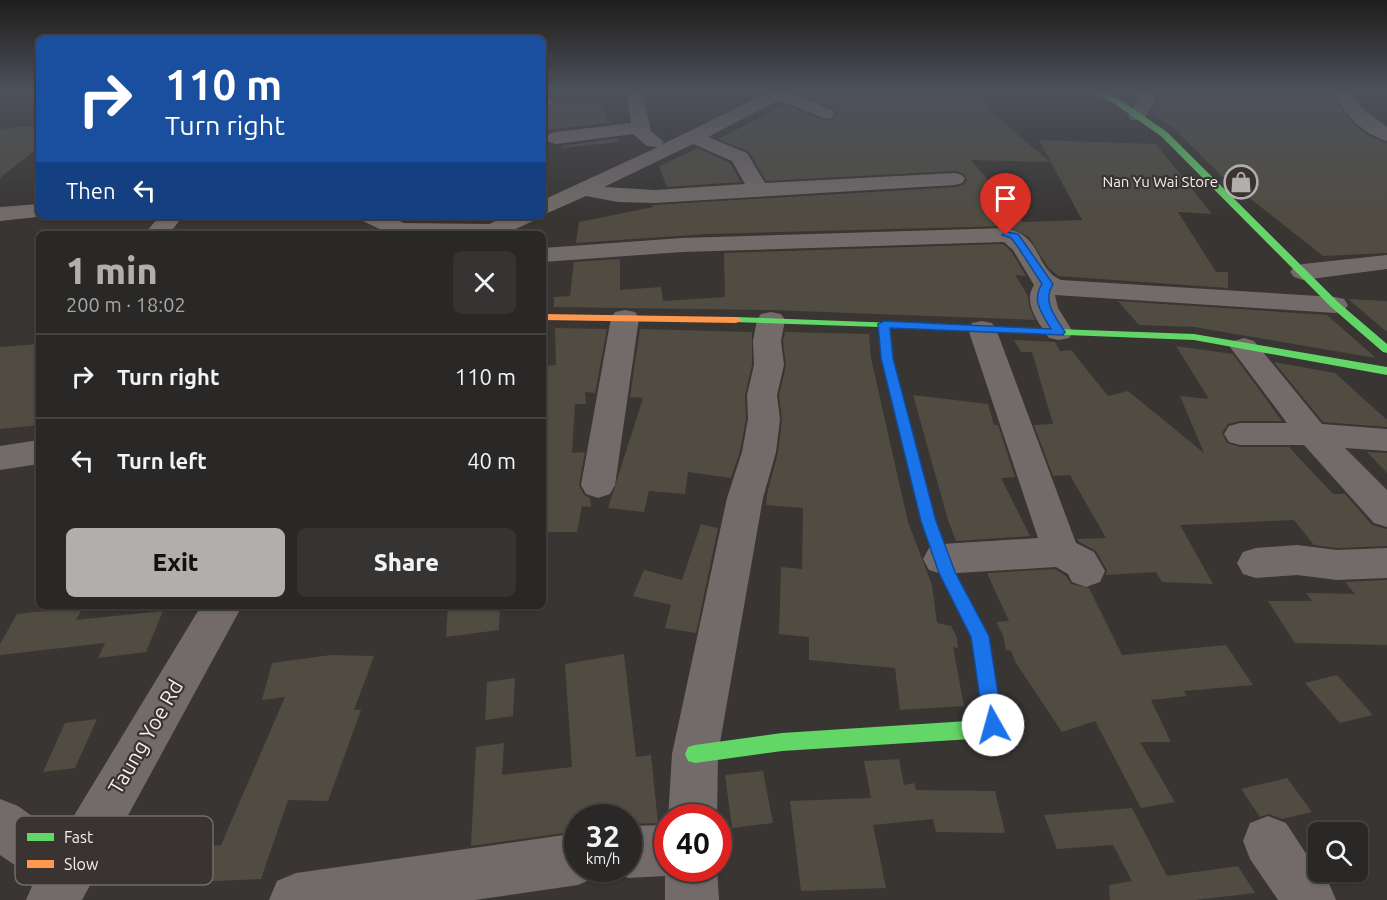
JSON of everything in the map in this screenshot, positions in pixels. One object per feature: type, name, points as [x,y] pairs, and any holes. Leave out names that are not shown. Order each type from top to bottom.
[{"type":"street","points":[[556,138],[595,133]]},
{"type":"street","points":[[642,133],[649,140],[669,149]]},
{"type":"street","points":[[546,207],[701,133]]},
{"type":"street","points":[[1162,133],[1335,305],[1387,350]]},
{"type":"street","points":[[693,137],[740,157],[759,190]]},
{"type":"street","points":[[585,189],[599,194],[624,195],[849,186],[955,179]]},
{"type":"street","points":[[0,214],[36,211]]},
{"type":"street","points":[[159,231],[169,219]]},
{"type":"street","points":[[377,219],[399,231]]},
{"type":"street","points":[[492,231],[518,219]]},
{"type":"street","points":[[546,255],[682,245],[1006,235],[1014,236],[1022,245],[1047,284],[1077,291],[1335,305]]},
{"type":"street","points":[[1304,272],[1387,262]]},
{"type":"street","points":[[1047,284],[1041,294],[1042,304],[1059,332]]},
{"type":"street","points":[[546,317],[771,320],[1194,337],[1387,370]]},
{"type":"street","points":[[598,485],[625,318]]},
{"type":"street","points":[[693,804],[695,754],[745,498],[759,452],[764,419],[762,395],[769,365],[767,342],[771,320]]},
{"type":"street","points":[[695,754],[782,742],[987,729],[993,725],[980,636],[947,573],[928,521],[887,358],[884,324]]},
{"type":"street","points":[[942,559],[1074,562],[982,329]]},
{"type":"street","points":[[1244,347],[1313,434],[1387,513]]},
{"type":"street","points":[[1240,434],[1313,434],[1387,440]]},
{"type":"street","points":[[0,458],[36,452]]},
{"type":"street","points":[[1256,563],[1297,560],[1337,565],[1387,563]]},
{"type":"street","name":"Taung Yoe Rd","points":[[102,816],[220,609]]},
{"type":"street","points":[[0,824],[15,835]]},
{"type":"street","points":[[1268,841],[1309,900]]},
{"type":"street","points":[[296,900],[564,861]]},
{"type":"street","points":[[691,882],[692,900]]},
{"type":"building","points":[[0,133],[36,133],[36,149],[0,178]]},
{"type":"building","points":[[730,133],[1016,133],[1050,162],[971,160],[1023,222],[1082,220],[1039,140],[1156,144],[1212,214],[1178,212],[1216,272],[1228,272],[1228,288],[1058,276],[1048,267],[1029,237],[1006,226],[706,234],[576,243],[579,222],[653,207],[652,205],[955,187],[963,185],[967,180],[964,174],[955,171],[766,181],[749,152],[718,139]]},
{"type":"building","points":[[1178,133],[1365,133],[1387,143],[1387,253],[1323,256],[1223,177]]},
{"type":"building","points":[[617,138],[619,142],[562,148],[562,146]]},
{"type":"building","points":[[698,148],[730,163],[741,182],[667,187],[659,166]]},
{"type":"building","points":[[1003,244],[1011,251],[1026,276],[1015,275],[1028,296],[1029,306],[1035,320],[771,310],[554,307],[554,297],[570,296],[574,262],[620,259],[620,290],[661,287],[663,301],[725,297],[724,253]]},
{"type":"building","points":[[1348,299],[1387,301],[1387,332]]},
{"type":"building","points":[[1118,301],[1327,315],[1376,358],[1194,327],[1139,325]]},
{"type":"building","points":[[555,328],[607,329],[595,393],[585,392],[586,404],[575,404],[572,453],[585,452],[579,485],[584,495],[590,498],[591,507],[582,506],[577,532],[546,532],[546,366],[556,365]]},
{"type":"building","points":[[640,329],[752,332],[752,365],[745,395],[746,419],[740,451],[731,478],[688,472],[685,494],[649,491],[644,512],[608,508],[643,398],[630,397]]},
{"type":"building","points":[[785,332],[869,334],[871,358],[908,522],[932,585],[937,623],[951,626],[957,638],[958,648],[953,647],[964,706],[900,710],[895,668],[809,660],[809,637],[779,634],[781,567],[802,569],[803,508],[766,505],[778,453],[782,419],[779,395],[786,366],[783,341]]},
{"type":"building","points":[[1014,340],[1055,342],[1060,351],[1071,350],[1108,396],[1128,391],[1204,453],[1180,396],[1209,399],[1176,346],[1233,354],[1282,421],[1240,421],[1228,424],[1222,433],[1227,443],[1240,447],[1289,447],[1333,494],[1345,494],[1372,525],[1387,529],[1387,546],[1337,548],[1314,545],[1294,520],[1180,525],[1213,584],[1162,582],[1156,572],[1106,575],[1107,570],[1096,551],[1077,539],[1106,538],[1070,475],[1053,476],[1034,425],[1053,424],[1032,352],[1021,352]]},
{"type":"building","points":[[36,344],[36,425],[0,429],[0,347]]},
{"type":"building","points":[[1274,362],[1335,373],[1387,420],[1387,427],[1323,422]]},
{"type":"building","points":[[913,395],[988,404],[994,425],[998,425],[1015,477],[1001,478],[1030,536],[956,541]]},
{"type":"building","points":[[1367,452],[1387,453],[1387,473]]},
{"type":"building","points":[[701,524],[718,528],[696,633],[665,628],[671,605],[633,596],[644,570],[682,580]]},
{"type":"building","points":[[1055,569],[1066,576],[1071,584],[1089,588],[1122,655],[1226,645],[1253,685],[1184,691],[1187,696],[1151,700],[1171,742],[1140,742],[1175,802],[1141,808],[1095,721],[1062,732],[1016,663],[1011,651],[1006,650],[1003,635],[996,622],[1009,621],[987,573]]},
{"type":"building","points":[[1387,580],[1387,645],[1295,643],[1268,601],[1312,601],[1306,593],[1355,594],[1345,582]]},
{"type":"building","points":[[82,609],[76,620],[163,611],[146,652],[98,658],[105,643],[0,655],[0,644],[17,614]]},
{"type":"building","points":[[448,609],[500,609],[499,630],[446,637]]},
{"type":"building","points":[[624,654],[636,757],[651,755],[656,804],[654,804],[654,823],[642,824],[642,804],[564,804],[564,833],[471,846],[476,747],[504,743],[502,775],[572,767],[565,664]]},
{"type":"building","points":[[331,655],[374,656],[354,710],[361,710],[328,801],[288,800],[261,879],[213,881],[213,846],[221,845],[285,697],[262,700],[272,663]]},
{"type":"building","points":[[1337,675],[1373,715],[1340,723],[1305,683]]},
{"type":"building","points":[[515,678],[513,716],[485,720],[487,682]]},
{"type":"building","points":[[97,719],[75,768],[43,772],[65,723]]},
{"type":"building","points":[[899,759],[904,785],[914,783],[916,790],[995,791],[1005,833],[936,832],[933,819],[873,825],[886,888],[801,891],[790,801],[871,798],[864,761]]},
{"type":"building","points":[[763,771],[773,823],[732,828],[732,804],[729,804],[725,775]]},
{"type":"building","points":[[1287,778],[1312,812],[1282,819],[1269,814],[1260,817],[1241,789]]},
{"type":"building","points":[[1132,808],[1167,876],[1238,866],[1255,893],[1195,900],[1110,900],[1109,885],[1132,881],[1113,845],[1057,849],[1044,815]]},
{"type":"traffic: fast","points":[[1163,133],[1335,305],[1387,350]]},
{"type":"traffic: fast","points":[[695,754],[782,742],[987,729],[993,725],[980,636],[947,573],[928,521],[887,358],[884,324],[736,320]]},
{"type":"traffic: fast","points":[[884,324],[1194,337],[1387,371]]},
{"type":"traffic: slow","points":[[546,317],[736,320]]},
{"type":"place","name":"Nan Yu Wai Store","points":[[1241,182]]},
{"type":"route","points":[[993,725],[980,636],[947,573],[928,521],[887,358],[884,324],[1059,332],[1042,304],[1041,294],[1047,284],[1022,245],[1014,236],[1006,235]]}]
